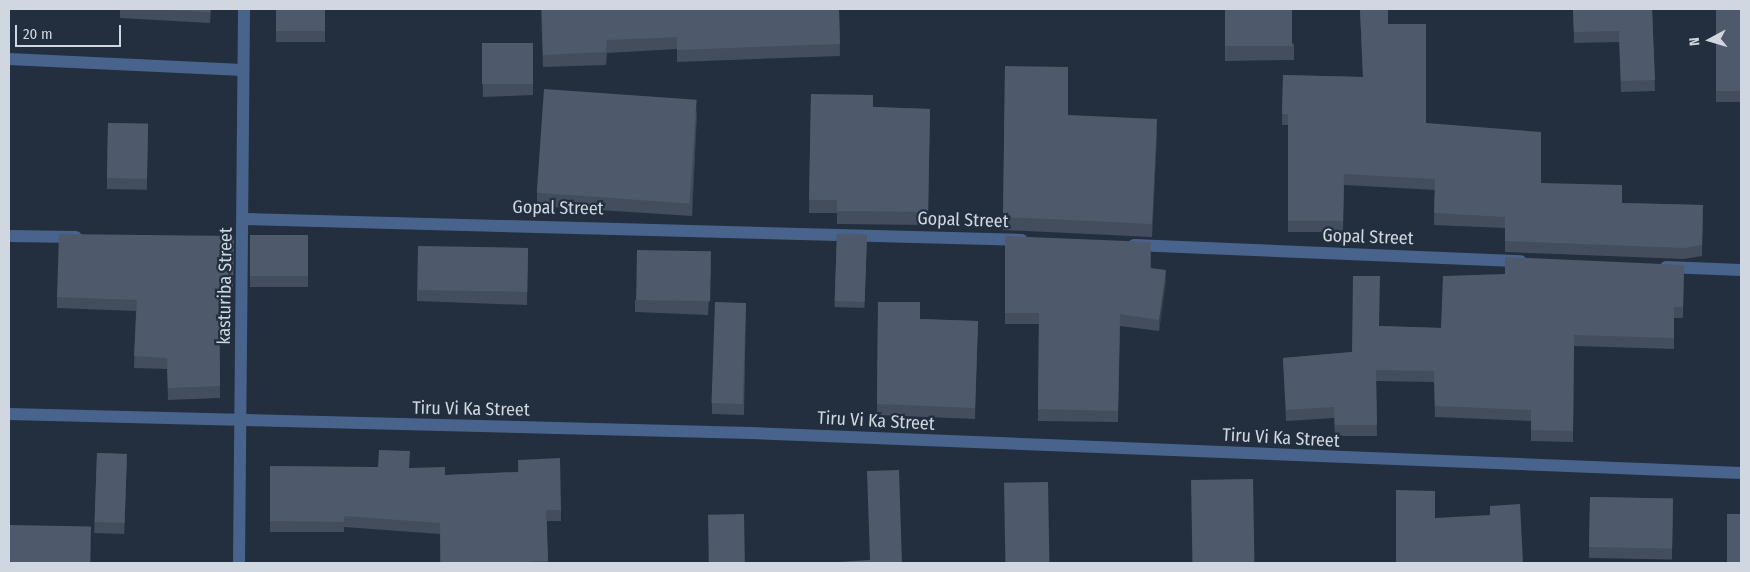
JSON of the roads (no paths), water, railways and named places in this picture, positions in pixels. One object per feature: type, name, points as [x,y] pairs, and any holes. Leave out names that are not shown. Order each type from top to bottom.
[{"type":"street","name":"kasturiba Street","points":[[239,563],[244,219],[244,9]]},
{"type":"street","points":[[9,59],[243,70]]},
{"type":"street","name":"Gopal Street","points":[[244,219],[1039,241]]},
{"type":"street","points":[[9,236],[87,237]]},
{"type":"street","points":[[224,239],[243,239]]},
{"type":"street","name":"Gopal Street","points":[[1118,244],[1534,261]]},
{"type":"street","points":[[1652,266],[1741,270]]},
{"type":"street","name":"Tiru Vi Ka Street","points":[[9,414],[241,422],[750,433],[1741,473]]}]
